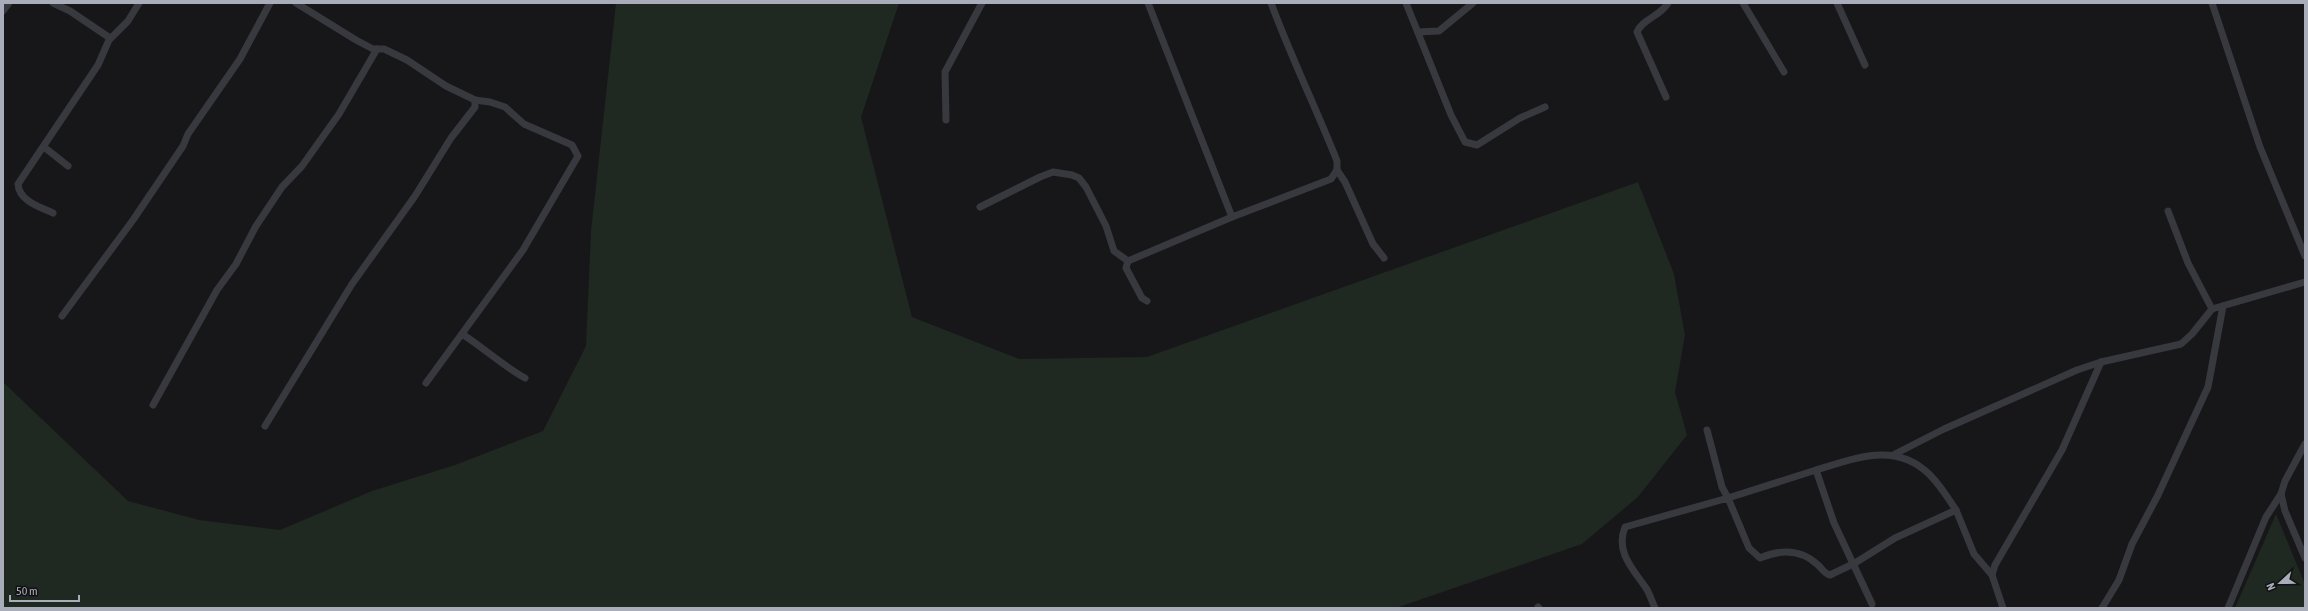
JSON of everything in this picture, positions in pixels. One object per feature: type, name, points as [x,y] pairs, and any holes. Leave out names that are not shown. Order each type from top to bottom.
[{"type":"street","points":[[3,10],[9,3]]},
{"type":"street","points":[[53,3],[70,11],[110,38]]},
{"type":"street","points":[[53,213],[31,203],[20,192],[18,187],[20,180],[44,147],[98,65],[110,38],[125,24],[139,3]]},
{"type":"street","points":[[62,316],[133,220],[183,146],[188,134],[240,59],[270,3]]},
{"type":"street","points":[[296,3],[356,40],[377,49],[384,49],[407,60],[446,86],[475,100],[490,102],[505,107],[524,124],[572,145],[578,156],[574,166],[523,250],[431,379],[426,383]]},
{"type":"street","points":[[946,120],[945,72],[982,3]]},
{"type":"street","points":[[1148,3],[1232,217]]},
{"type":"street","points":[[1128,261],[1232,217],[1331,179],[1337,170],[1337,161],[1320,117],[1286,44],[1271,3]]},
{"type":"street","points":[[1406,3],[1451,115],[1465,142],[1477,145],[1520,118],[1545,107]]},
{"type":"street","points":[[1418,32],[1439,31],[1473,3]]},
{"type":"street","points":[[1666,97],[1637,32],[1638,28],[1661,11],[1668,3]]},
{"type":"street","points":[[1743,3],[1784,72]]},
{"type":"street","points":[[1837,3],[1865,64]]},
{"type":"street","points":[[2212,3],[2260,147],[2305,256]]},
{"type":"street","points":[[153,405],[217,290],[236,264],[256,226],[339,114],[377,49]]},
{"type":"street","points":[[265,426],[352,284],[415,196],[451,138],[475,107],[475,100]]},
{"type":"street","points":[[44,147],[68,166]]},
{"type":"street","points":[[1337,170],[1345,182],[1373,244],[1384,258]]},
{"type":"street","points":[[980,207],[1053,172],[1072,175],[1083,181],[1106,226],[1114,251],[1128,261]]},
{"type":"street","points":[[2168,211],[2188,263],[2212,309]]},
{"type":"street","points":[[1128,261],[1126,268],[1142,298],[1147,301]]},
{"type":"street","points":[[1655,608],[1646,589],[1627,564],[1621,536],[1625,527],[1728,498],[1858,457],[1895,454],[1944,430],[2077,370],[2101,362],[2181,344],[2192,334],[2212,309],[2305,282]]},
{"type":"street","points":[[2102,608],[2119,580],[2132,544],[2158,495],[2208,387],[2223,306]]},
{"type":"street","points":[[462,334],[493,354],[505,367],[526,378]]},
{"type":"street","points":[[1992,576],[1995,565],[2062,450],[2101,362]]},
{"type":"street","points":[[1707,430],[1722,488],[1728,498],[1749,548],[1760,558],[1769,554],[1794,551],[1805,555],[1830,575],[1855,563],[1895,538],[1956,510]]},
{"type":"street","points":[[2228,608],[2266,517],[2281,494],[2285,481],[2305,444]]},
{"type":"street","points":[[1895,454],[1910,459],[1931,475],[1956,510],[1974,554],[1992,576],[2003,608]]},
{"type":"street","points":[[1816,470],[1834,523],[1855,563],[1872,604]]},
{"type":"street","points":[[2281,494],[2285,511],[2305,556]]},
{"type":"shaded area","points":[[616,3],[899,3],[861,117],[912,317],[1019,359],[1147,357],[1638,182],[1674,274],[1685,335],[1675,392],[1687,435],[1638,497],[1582,544],[1396,608],[3,608],[3,382],[128,501],[199,520],[280,530],[372,491],[455,465],[543,431],[586,346],[591,231]]},
{"type":"shaded area","points":[[2276,514],[2305,584],[2305,608],[2235,608]]}]
